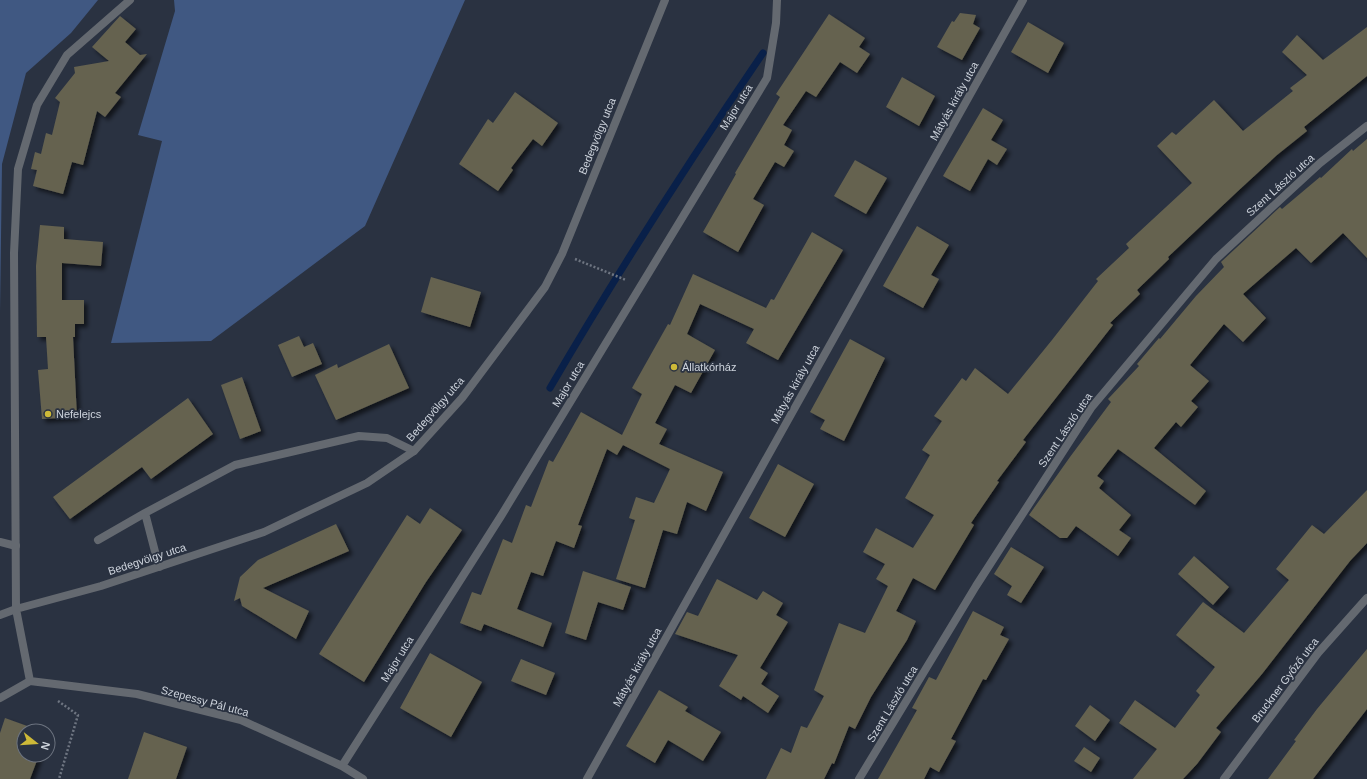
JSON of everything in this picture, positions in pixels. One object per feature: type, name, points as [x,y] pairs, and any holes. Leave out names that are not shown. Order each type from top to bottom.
[{"type":"street","points":[[0,698],[30,681],[16,609],[14,252],[18,169],[37,105],[67,55],[130,0]]},
{"type":"street","name":"Bedegvölgy utca","points":[[0,615],[16,609],[101,586],[264,532],[367,483],[414,451],[462,398],[545,287],[562,254],[665,0]]},
{"type":"street","name":"Major utca","points":[[342,766],[501,516],[766,78],[776,23],[777,0]]},
{"type":"street","name":"Mátyás király utca","points":[[588,779],[1023,0]]},
{"type":"street","name":"Szent László utca","points":[[859,779],[976,586],[1091,408],[1216,259],[1320,163],[1367,126]]},
{"type":"street","points":[[98,540],[235,465],[359,436],[387,438],[414,451]]},
{"type":"street","points":[[145,513],[159,567]]},
{"type":"street","points":[[0,542],[16,546]]},
{"type":"street","name":"Bruckner Győző utca","points":[[1224,779],[1318,653],[1367,598]]},
{"type":"street","name":"Szepessy Pál utca","points":[[30,681],[137,694],[241,720],[342,766],[364,779]]},
{"type":"path","points":[[562,254],[620,277]]},
{"type":"path","points":[[59,779],[78,715]]},
{"type":"shaded area","points":[[0,0],[98,0],[71,33],[26,73],[2,164],[0,313]]},
{"type":"shaded area","points":[[174,0],[465,0],[365,226],[211,341],[111,343],[162,141],[138,135],[175,11]]},
{"type":"building","points":[[960,13],[976,15],[973,24],[980,28],[962,60],[937,47],[952,21],[954,22]]},
{"type":"building","points":[[829,14],[865,38],[859,47],[870,54],[857,73],[840,62],[816,97],[806,91],[783,125],[792,130],[784,145],[794,151],[784,167],[775,162],[753,199],[764,205],[738,252],[703,232],[736,174],[735,173],[780,97],[776,94]]},
{"type":"building","points":[[120,16],[136,29],[125,42],[140,55],[147,54],[115,93],[121,97],[105,117],[97,111],[83,165],[72,162],[63,194],[33,186],[37,170],[31,169],[35,152],[41,154],[46,133],[52,135],[60,102],[55,98],[75,73],[74,67],[109,61],[92,47]]},
{"type":"building","points":[[1028,22],[1064,43],[1048,73],[1011,52]]},
{"type":"building","points":[[1367,27],[1367,76],[1304,127],[1307,131],[1277,155],[1238,191],[1168,257],[1169,259],[1137,290],[1140,294],[1110,323],[1113,325],[1023,440],[1026,442],[997,481],[999,482],[971,523],[974,525],[935,590],[913,578],[896,611],[916,621],[907,640],[871,697],[855,729],[849,726],[834,764],[832,763],[824,779],[766,779],[781,748],[791,753],[801,726],[807,728],[824,696],[814,690],[839,623],[865,633],[888,586],[876,579],[885,564],[863,552],[876,528],[913,548],[934,515],[905,498],[930,455],[922,450],[942,421],[934,416],[962,378],[966,381],[975,368],[1008,394],[1098,281],[1096,279],[1129,248],[1126,244],[1192,183],[1157,146],[1172,132],[1176,135],[1214,100],[1243,131],[1293,91],[1290,88],[1307,75],[1282,52],[1297,35],[1323,60]]},
{"type":"building","points":[[902,77],[935,96],[919,126],[886,107]]},
{"type":"building","points":[[515,92],[558,123],[542,146],[533,139],[511,168],[513,170],[498,191],[459,164],[488,119],[493,123]]},
{"type":"building","points":[[983,108],[1003,120],[991,140],[1007,149],[997,165],[988,159],[970,191],[943,176]]},
{"type":"building","points":[[1367,139],[1367,258],[1343,233],[1311,263],[1296,248],[1243,294],[1266,318],[1243,342],[1224,324],[1190,365],[1209,381],[1191,401],[1198,407],[1181,427],[1176,422],[1154,448],[1206,491],[1195,505],[1118,449],[1097,476],[1104,481],[1099,488],[1131,515],[1119,530],[1131,538],[1118,556],[1076,526],[1067,538],[1060,538],[1029,515],[1111,402],[1108,399],[1139,366],[1137,364],[1159,338],[1160,339],[1196,296],[1224,267],[1221,262],[1280,207],[1282,209],[1320,177],[1321,178],[1352,149],[1353,151]]},
{"type":"building","points":[[855,160],[887,178],[866,214],[834,196]]},
{"type":"building","points":[[40,225],[64,227],[64,239],[103,242],[101,266],[62,263],[62,300],[84,300],[84,324],[75,324],[75,337],[73,337],[77,417],[42,419],[38,370],[48,369],[46,337],[37,337],[36,266]]},
{"type":"building","points":[[917,226],[949,245],[931,275],[939,279],[923,308],[883,286]]},
{"type":"building","points":[[812,232],[843,250],[778,360],[746,343],[754,329],[700,304],[687,334],[715,350],[691,393],[675,385],[655,423],[667,429],[659,444],[723,472],[706,511],[687,502],[677,534],[663,530],[645,588],[616,579],[635,520],[629,518],[636,497],[654,503],[670,469],[623,445],[617,455],[607,449],[578,525],[582,526],[574,548],[556,541],[543,576],[531,572],[517,609],[552,623],[543,647],[484,624],[481,631],[460,623],[472,592],[481,595],[503,539],[512,543],[526,505],[531,507],[549,460],[553,462],[581,412],[622,435],[642,394],[632,388],[668,324],[670,325],[693,274],[766,308],[771,299],[774,300]]},
{"type":"building","points":[[431,277],[481,292],[470,327],[421,312]]},
{"type":"building","points":[[299,336],[304,347],[313,343],[322,364],[292,377],[278,345]]},
{"type":"building","points":[[850,339],[885,358],[844,441],[820,429],[825,420],[810,412]]},
{"type":"building","points":[[389,344],[409,388],[336,420],[315,375],[337,364],[338,368]]},
{"type":"building","points":[[242,377],[261,431],[240,439],[221,385]]},
{"type":"building","points":[[188,398],[213,434],[151,479],[142,467],[70,519],[53,497]]},
{"type":"building","points":[[778,464],[814,484],[785,537],[749,518]]},
{"type":"building","points":[[1367,490],[1367,543],[1350,561],[1262,674],[1216,728],[1221,732],[1197,764],[1183,779],[1133,779],[1157,749],[1119,723],[1135,700],[1175,728],[1200,695],[1196,691],[1215,667],[1176,635],[1203,602],[1244,633],[1289,580],[1276,569],[1312,525],[1324,534]]},
{"type":"building","points":[[430,508],[462,530],[426,582],[364,682],[319,654],[407,515],[420,524]]},
{"type":"building","points":[[336,524],[349,551],[263,588],[309,611],[296,639],[242,606],[240,598],[234,601],[240,577],[258,560]]},
{"type":"building","points":[[1011,547],[1044,567],[1021,603],[1007,595],[1012,586],[994,574]]},
{"type":"building","points":[[1194,556],[1229,587],[1213,605],[1178,574]]},
{"type":"building","points":[[583,571],[631,587],[623,610],[598,602],[586,640],[565,633]]},
{"type":"building","points":[[717,579],[757,600],[763,591],[783,603],[776,615],[788,622],[760,668],[768,673],[761,684],[779,696],[768,713],[743,696],[741,700],[719,686],[738,655],[675,634],[687,612],[698,616]]},
{"type":"building","points":[[973,611],[1004,627],[1000,635],[1009,639],[986,680],[983,679],[951,739],[956,741],[939,772],[930,767],[924,779],[878,779],[917,710],[912,708],[929,677],[936,680]]},
{"type":"building","points":[[1367,649],[1367,709],[1313,779],[1268,779],[1317,709]]},
{"type":"building","points":[[430,653],[482,682],[451,737],[400,708]]},
{"type":"building","points":[[521,659],[555,673],[546,695],[511,681]]},
{"type":"building","points":[[659,690],[688,707],[685,711],[721,732],[703,761],[668,740],[655,763],[626,746]]},
{"type":"building","points":[[1090,705],[1110,720],[1095,741],[1075,726]]},
{"type":"building","points":[[5,718],[19,723],[16,723],[16,763],[36,763],[30,779],[0,779],[0,733]]},
{"type":"building","points":[[144,732],[187,747],[176,779],[128,779]]},
{"type":"building","points":[[1084,747],[1100,758],[1091,772],[1074,761]]},
{"type":"waterway","points":[[550,388],[654,219],[763,53]]},
{"type":"place","name":"Állatkórház","points":[[674,367]]},
{"type":"place","name":"Nefelejcs","points":[[48,414]]}]
